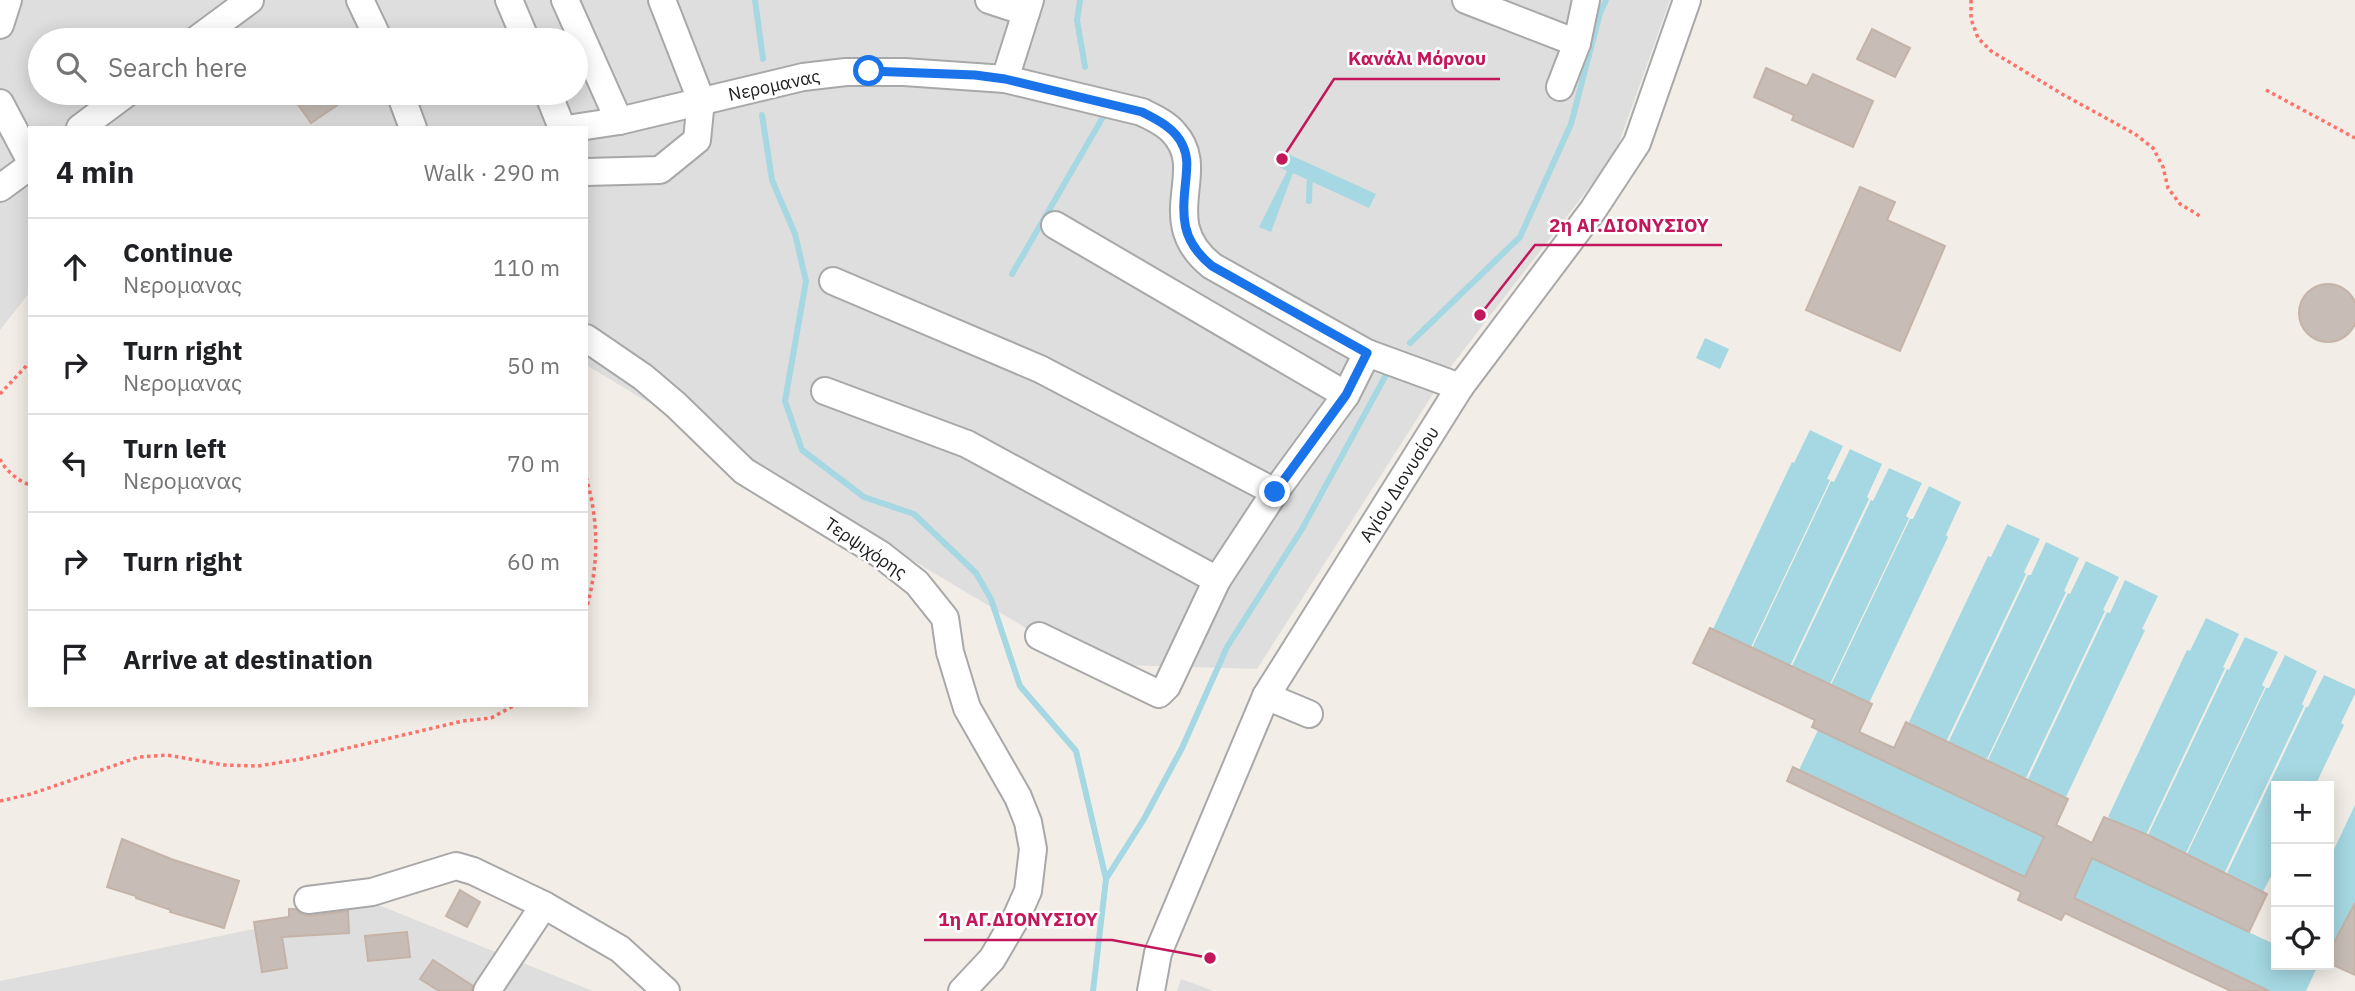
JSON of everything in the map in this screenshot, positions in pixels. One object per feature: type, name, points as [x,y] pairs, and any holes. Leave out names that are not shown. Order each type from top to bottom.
[{"type":"street","points":[[0,25],[8,0]]},
{"type":"street","points":[[212,28],[250,0]]},
{"type":"street","points":[[360,0],[373,28]]},
{"type":"street","points":[[509,0],[521,28]]},
{"type":"street","points":[[565,0],[577,28]]},
{"type":"street","points":[[588,172],[660,170],[697,140],[701,100],[662,0]]},
{"type":"street","points":[[989,0],[1028,6],[1005,79]]},
{"type":"street","points":[[1466,0],[1577,43]]},
{"type":"street","name":"Αγίου Διονυσίου","points":[[1151,991],[1158,953],[1266,696],[1460,387],[1593,210],[1637,143],[1687,0]]},
{"type":"street","points":[[1560,87],[1577,43],[1583,1]]},
{"type":"street","points":[[588,52],[619,121]]},
{"type":"street","name":"Νερομανας","points":[[586,126],[619,121],[803,77],[846,72],[904,72],[1005,79],[1142,112],[1174,132],[1183,146],[1187,163],[1184,225],[1199,256],[1212,266],[1367,353],[1460,387]]},
{"type":"street","points":[[0,103],[28,156]]},
{"type":"street","points":[[83,126],[111,105]]},
{"type":"street","points":[[404,105],[412,126]]},
{"type":"street","points":[[553,105],[561,126]]},
{"type":"street","points":[[0,188],[28,167]]},
{"type":"street","points":[[1055,225],[1346,395]]},
{"type":"street","points":[[833,281],[1040,369],[1275,492]]},
{"type":"street","name":"Τερψιχόρης","points":[[588,339],[660,391],[744,471],[889,562],[917,583],[945,618],[950,652],[967,708],[1018,797],[1028,822],[1033,849],[1028,891],[1016,918],[992,959],[962,991]]},
{"type":"street","points":[[1039,636],[1159,694],[1167,686],[1217,580],[1275,492],[1346,395],[1367,353]]},
{"type":"street","points":[[825,391],[967,444],[1217,580]]},
{"type":"street","points":[[1266,696],[1309,714]]},
{"type":"street","points":[[308,900],[372,892],[456,866],[473,870],[544,905],[620,949],[656,987]]},
{"type":"street","points":[[487,991],[544,905]]},
{"type":"path","points":[[1971,0],[1971,19],[1978,38],[1991,51],[2135,134],[2153,148],[2163,167],[2168,188],[2179,204],[2200,216]]},
{"type":"path","points":[[2266,90],[2355,138]]},
{"type":"path","points":[[0,394],[28,364]]},
{"type":"path","points":[[0,458],[2,464],[21,482],[28,484]]},
{"type":"path","points":[[588,486],[596,519],[597,545],[595,572],[588,602]]},
{"type":"path","points":[[0,801],[31,794],[139,757],[167,755],[224,765],[258,766],[301,759],[450,723],[491,718],[511,707]]},
{"type":"shaded area","points":[[0,0],[1670,0],[1615,154],[1449,369],[1257,669],[1086,664],[588,366],[588,126],[28,126],[28,295],[0,330]]},
{"type":"shaded area","points":[[376,904],[593,991],[0,991],[0,981]]},
{"type":"shaded area","points":[[1181,979],[1214,991],[1177,991]]},
{"type":"water","points":[[1286,153],[1376,194],[1369,208],[1293,173],[1271,232],[1259,227],[1287,171],[1279,167]]},
{"type":"water","points":[[1705,338],[1729,349],[1720,369],[1696,358]]},
{"type":"water","points":[[1810,430],[1843,446],[1827,479],[1830,480],[1751,647],[1713,629],[1792,462],[1794,463]]},
{"type":"water","points":[[1850,449],[1882,464],[1867,497],[1869,499],[1790,666],[1752,648],[1831,481],[1834,482]]},
{"type":"water","points":[[1889,468],[1922,483],[1906,516],[1909,518],[1830,684],[1792,666]]},
{"type":"water","points":[[1929,486],[1961,502],[1946,535],[1948,537],[1869,703],[1831,685],[1910,519],[1913,519]]},
{"type":"water","points":[[2007,524],[2040,539],[2024,572],[2026,574],[1932,767],[1930,733],[1926,732],[1899,751],[1912,724],[1909,722],[1988,556],[1991,557]]},
{"type":"water","points":[[2046,542],[2079,558],[2064,591],[2066,592],[1987,759],[1985,758],[1972,785],[1970,753],[1966,750],[1938,770],[1951,743],[1949,741]]},
{"type":"water","points":[[2086,561],[2119,577],[2026,778],[2024,777],[2011,804],[2010,771],[2006,769],[1978,788],[1991,762],[1988,760]]},
{"type":"water","points":[[2125,580],[2158,596],[2142,629],[2145,630],[2066,797],[2063,796],[2050,823],[2049,790],[2045,788],[2017,807],[2107,612],[2110,613]]},
{"type":"water","points":[[2206,618],[2239,634],[2146,835],[2098,845],[2110,818],[2108,817],[2187,650],[2190,651]]},
{"type":"water","points":[[2245,637],[2278,652],[2262,685],[2265,687],[2186,853],[2183,853],[2148,835]]},
{"type":"water","points":[[2285,655],[2317,671],[2302,704],[2304,706],[2210,899],[2187,854],[2266,688],[2269,688]]},
{"type":"water","points":[[2324,675],[2355,689],[2341,723],[2344,725],[2317,781],[2271,781],[2271,876],[2249,918],[2248,885],[2244,882],[2216,902],[2229,875],[2227,873],[2306,707]]},
{"type":"water","points":[[1818,730],[2044,837],[2025,877],[1799,770]]},
{"type":"water","points":[[2355,805],[2355,903],[2334,943],[2334,907],[2334,849]]},
{"type":"water","points":[[2092,858],[2271,943],[2271,970],[2316,970],[2306,991],[2269,991],[2074,898]]},
{"type":"building","points":[[1872,29],[1910,48],[1895,77],[1857,59]]},
{"type":"building","points":[[1766,68],[1807,86],[1813,74],[1873,101],[1853,147],[1792,120],[1794,115],[1754,97]]},
{"type":"building","points":[[298,105],[337,105],[311,123]]},
{"type":"building","points":[[1860,187],[1895,202],[1887,220],[1945,246],[1900,351],[1806,310]]},
{"type":"building","points":[[2322,285],[2334,285],[2344,289],[2354,302],[2356,319],[2352,329],[2344,337],[2334,341],[2322,341],[2312,337],[2304,329],[2300,319],[2300,307],[2304,297],[2312,289]]},
{"type":"building","points":[[1710,628],[1872,704],[1859,732],[1894,748],[1906,722],[2068,799],[2056,825],[2092,843],[2104,817],[2150,836],[2267,894],[2249,932],[2092,858],[2074,898],[2269,991],[2231,991],[2065,913],[2061,920],[2018,900],[2021,892],[1787,781],[1793,767],[2025,877],[2044,837],[1812,727],[1815,720],[1693,663]]},
{"type":"building","points":[[122,839],[171,859],[239,881],[224,928],[170,912],[171,910],[136,896],[107,887]]},
{"type":"building","points":[[460,890],[480,902],[467,927],[446,916]]},
{"type":"building","points":[[2355,903],[2355,975],[2334,965],[2334,943]]},
{"type":"building","points":[[289,909],[309,916],[348,911],[349,933],[282,937],[287,968],[262,972],[254,922],[289,917]]},
{"type":"building","points":[[407,932],[410,957],[368,961],[365,936]]},
{"type":"building","points":[[433,960],[473,986],[471,991],[439,991],[420,979]]},
{"type":"waterway","points":[[755,0],[763,59]]},
{"type":"waterway","points":[[1080,0],[1077,20],[1085,67]]},
{"type":"waterway","points":[[1410,343],[1520,237],[1571,124],[1600,13],[1606,0]]},
{"type":"waterway","points":[[762,115],[772,180],[795,234],[806,281],[785,401],[802,450],[864,497],[914,514],[976,573],[991,599],[1020,686],[1076,751],[1106,879]]},
{"type":"waterway","points":[[1012,274],[1103,117]]},
{"type":"waterway","points":[[1309,201],[1310,174]]},
{"type":"waterway","points":[[1093,991],[1106,879],[1144,819],[1182,748],[1227,647],[1302,529],[1386,375]]},
{"type":"place","name":"Κανάλι Μόρνου","points":[[1282,159]]},
{"type":"place","name":"2η ΑΓ.ΔΙΟΝΥΣΙΟΥ","points":[[1480,315]]},
{"type":"place","name":"1η ΑΓ.ΔΙΟΝΥΣΙΟΥ","points":[[1210,958]]},
{"type":"route","points":[[869,71],[975,75],[1005,79],[1142,112],[1174,132],[1183,146],[1187,163],[1184,225],[1199,256],[1212,266],[1367,353],[1346,395],[1275,492]]}]
